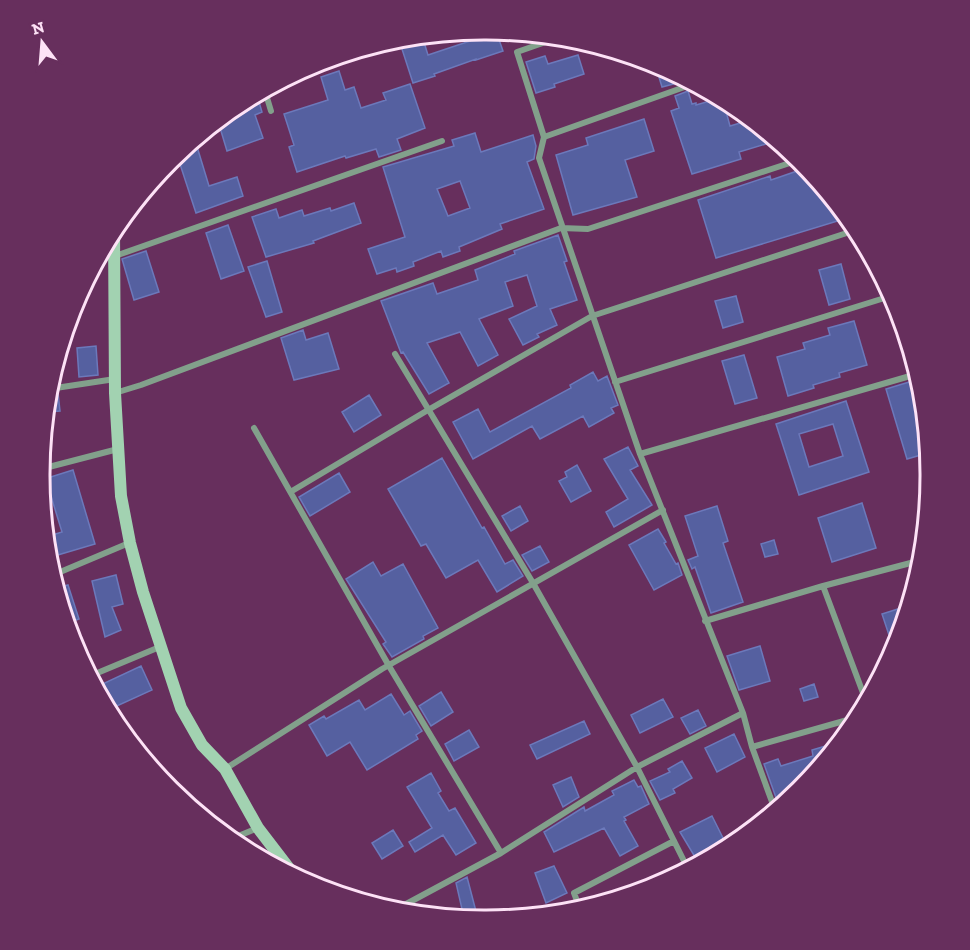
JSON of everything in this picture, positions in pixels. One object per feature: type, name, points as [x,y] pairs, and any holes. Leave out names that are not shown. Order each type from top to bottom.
[{"type":"street","points":[[542,44],[517,52],[544,137],[539,158],[640,454],[743,712],[752,747],[772,801]]},
{"type":"street","points":[[544,137],[682,88]]},
{"type":"street","points":[[267,99],[271,111]]},
{"type":"street","points":[[115,256],[442,141]]},
{"type":"street","points":[[115,393],[141,386],[561,228],[588,229],[788,164]]},
{"type":"street","points":[[292,491],[592,316],[846,233]]},
{"type":"street","points":[[115,249],[115,393],[121,496],[143,592],[181,708],[202,745],[225,769],[258,828],[281,858]]},
{"type":"street","points":[[615,381],[882,299]]},
{"type":"street","points":[[394,354],[533,583],[637,767],[684,861]]},
{"type":"street","points":[[640,454],[908,377]]},
{"type":"street","points":[[60,387],[115,379]]},
{"type":"street","points":[[254,428],[292,491],[389,666],[501,854]]},
{"type":"street","points":[[50,466],[118,449]]},
{"type":"street","points":[[225,769],[372,675],[663,510]]},
{"type":"street","points":[[62,571],[130,543]]},
{"type":"street","points":[[705,621],[910,563]]},
{"type":"street","points":[[823,586],[862,690]]},
{"type":"street","points":[[98,673],[162,646]]},
{"type":"street","points":[[409,903],[501,854],[637,767],[743,712]]},
{"type":"street","points":[[752,747],[842,721]]},
{"type":"street","points":[[242,835],[258,828]]},
{"type":"street","points":[[576,900],[574,893],[674,841]]},
{"type":"building","points":[[470,41],[499,41],[503,51],[413,83],[402,49],[425,45],[428,55]]},
{"type":"building","points":[[578,55],[584,74],[536,93],[526,62],[545,56],[548,64]]},
{"type":"building","points":[[339,71],[345,90],[354,87],[361,108],[386,100],[383,93],[410,84],[425,128],[397,139],[401,150],[379,157],[376,149],[346,158],[345,156],[297,172],[289,147],[294,145],[284,114],[328,100],[321,77]]},
{"type":"building","points":[[659,77],[674,84],[662,87]]},
{"type":"building","points":[[688,91],[692,104],[707,102],[727,115],[730,126],[740,123],[766,144],[739,152],[741,159],[692,174],[671,111],[679,108],[675,96]]},
{"type":"building","points":[[260,104],[262,112],[255,115],[263,138],[227,151],[221,130]]},
{"type":"building","points":[[644,119],[654,151],[625,160],[637,197],[573,215],[556,155],[588,145],[586,138]]},
{"type":"building","points":[[475,133],[481,152],[533,135],[536,146],[534,159],[527,162],[544,209],[500,224],[502,229],[459,247],[460,251],[443,257],[441,251],[413,262],[414,266],[397,272],[396,268],[377,274],[368,249],[405,237],[383,167],[454,146],[452,140]],"holes":[[[460,181],[470,208],[448,216],[437,189]]]},
{"type":"building","points":[[198,149],[209,186],[237,177],[243,196],[196,213],[180,166]]},
{"type":"building","points":[[795,172],[837,221],[716,258],[698,200],[770,176],[771,180]]},
{"type":"building","points":[[354,203],[361,223],[313,241],[314,243],[266,257],[252,217],[276,209],[279,218],[302,210],[304,216],[330,208],[331,211]]},
{"type":"building","points":[[228,225],[244,271],[221,279],[206,233]]},
{"type":"building","points":[[558,235],[567,261],[564,262],[577,300],[550,309],[557,325],[537,334],[539,337],[523,345],[509,319],[537,306],[527,275],[505,282],[513,306],[479,319],[498,355],[478,366],[460,332],[427,343],[449,383],[429,394],[403,352],[401,353],[381,301],[433,283],[437,294],[478,280],[475,270],[515,254],[514,251]]},
{"type":"building","points":[[146,251],[159,292],[134,300],[122,259]]},
{"type":"building","points":[[267,261],[282,312],[266,317],[248,267]]},
{"type":"building","points":[[841,264],[850,299],[829,305],[819,270]]},
{"type":"building","points":[[736,296],[743,322],[723,328],[715,301]]},
{"type":"building","points":[[854,321],[867,365],[839,373],[840,377],[788,396],[777,357],[805,349],[803,343],[830,335],[828,328]]},
{"type":"building","points":[[303,330],[306,340],[328,333],[339,369],[294,380],[281,338]]},
{"type":"building","points":[[96,346],[98,375],[79,377],[77,348]]},
{"type":"building","points":[[744,355],[757,398],[735,404],[722,361]]},
{"type":"building","points":[[593,372],[598,381],[607,376],[618,405],[611,408],[614,413],[589,427],[583,416],[540,439],[532,426],[473,459],[453,422],[478,409],[490,432],[571,388],[570,385]]},
{"type":"building","points":[[909,382],[916,418],[919,455],[907,459],[886,389]]},
{"type":"building","points":[[58,395],[60,411],[55,411]]},
{"type":"building","points":[[369,395],[381,415],[354,432],[342,412]]},
{"type":"building","points":[[846,401],[869,472],[799,495],[776,424]],"holes":[[[833,424],[843,456],[809,467],[799,434]]]},
{"type":"building","points":[[628,447],[638,466],[630,470],[652,505],[614,527],[606,512],[628,499],[604,459]]},
{"type":"building","points":[[442,458],[505,564],[513,560],[523,576],[497,592],[478,560],[446,578],[426,544],[421,546],[388,489]]},
{"type":"building","points":[[577,465],[591,491],[571,502],[559,481],[567,477],[565,472]]},
{"type":"building","points":[[73,470],[95,544],[58,555],[54,534],[62,532],[51,495],[50,477]]},
{"type":"building","points":[[339,473],[350,492],[310,516],[299,497]]},
{"type":"building","points":[[862,503],[876,548],[832,562],[818,518]]},
{"type":"building","points":[[520,506],[528,521],[511,531],[502,516]]},
{"type":"building","points":[[717,506],[728,541],[723,543],[743,602],[711,613],[695,567],[692,569],[688,560],[698,556],[685,516]]},
{"type":"building","points":[[658,529],[676,564],[678,563],[682,575],[654,590],[629,545]]},
{"type":"building","points":[[774,540],[778,554],[765,557],[761,544]]},
{"type":"building","points":[[540,546],[549,562],[532,571],[522,555]]},
{"type":"building","points":[[373,562],[381,576],[403,564],[438,628],[423,636],[424,639],[392,657],[383,644],[386,642],[346,579]]},
{"type":"building","points":[[116,575],[123,604],[112,607],[121,630],[105,637],[92,581]]},
{"type":"building","points":[[68,585],[79,619],[76,620],[65,586]]},
{"type":"building","points":[[898,609],[889,634],[882,614]]},
{"type":"building","points":[[760,646],[770,681],[739,690],[727,656]]},
{"type":"building","points":[[141,666],[152,690],[118,706],[104,683]]},
{"type":"building","points":[[814,684],[818,697],[804,701],[800,689]]},
{"type":"building","points":[[441,692],[453,712],[431,726],[419,706]]},
{"type":"building","points":[[391,694],[404,715],[410,711],[422,731],[416,735],[418,739],[367,770],[350,742],[327,756],[309,725],[324,716],[326,719],[359,700],[365,710]]},
{"type":"building","points":[[663,699],[673,717],[640,733],[631,715]]},
{"type":"building","points":[[698,710],[706,726],[690,734],[681,718]]},
{"type":"building","points":[[584,721],[590,734],[537,759],[530,745]]},
{"type":"building","points":[[469,730],[479,747],[454,761],[445,744]]},
{"type":"building","points":[[734,734],[745,757],[717,772],[705,748]]},
{"type":"building","points":[[825,746],[776,797],[764,764],[778,759],[781,766],[813,756],[812,750]]},
{"type":"building","points":[[682,761],[692,778],[673,789],[675,793],[660,800],[650,781],[670,772],[668,769]]},
{"type":"building","points":[[431,773],[441,791],[438,793],[449,811],[455,808],[476,843],[456,855],[443,835],[415,852],[409,842],[432,828],[407,787]]},
{"type":"building","points":[[571,777],[579,797],[563,807],[553,785]]},
{"type":"building","points":[[634,780],[638,787],[641,786],[649,804],[624,817],[638,846],[620,856],[604,828],[554,852],[544,832],[584,807],[585,811],[614,795],[612,791]]},
{"type":"building","points":[[712,816],[723,838],[694,855],[680,832]]},
{"type":"building","points":[[393,830],[403,846],[382,859],[372,843]]},
{"type":"building","points":[[554,866],[567,893],[546,903],[535,873]]},
{"type":"building","points":[[467,877],[476,910],[462,909],[456,883]]}]
